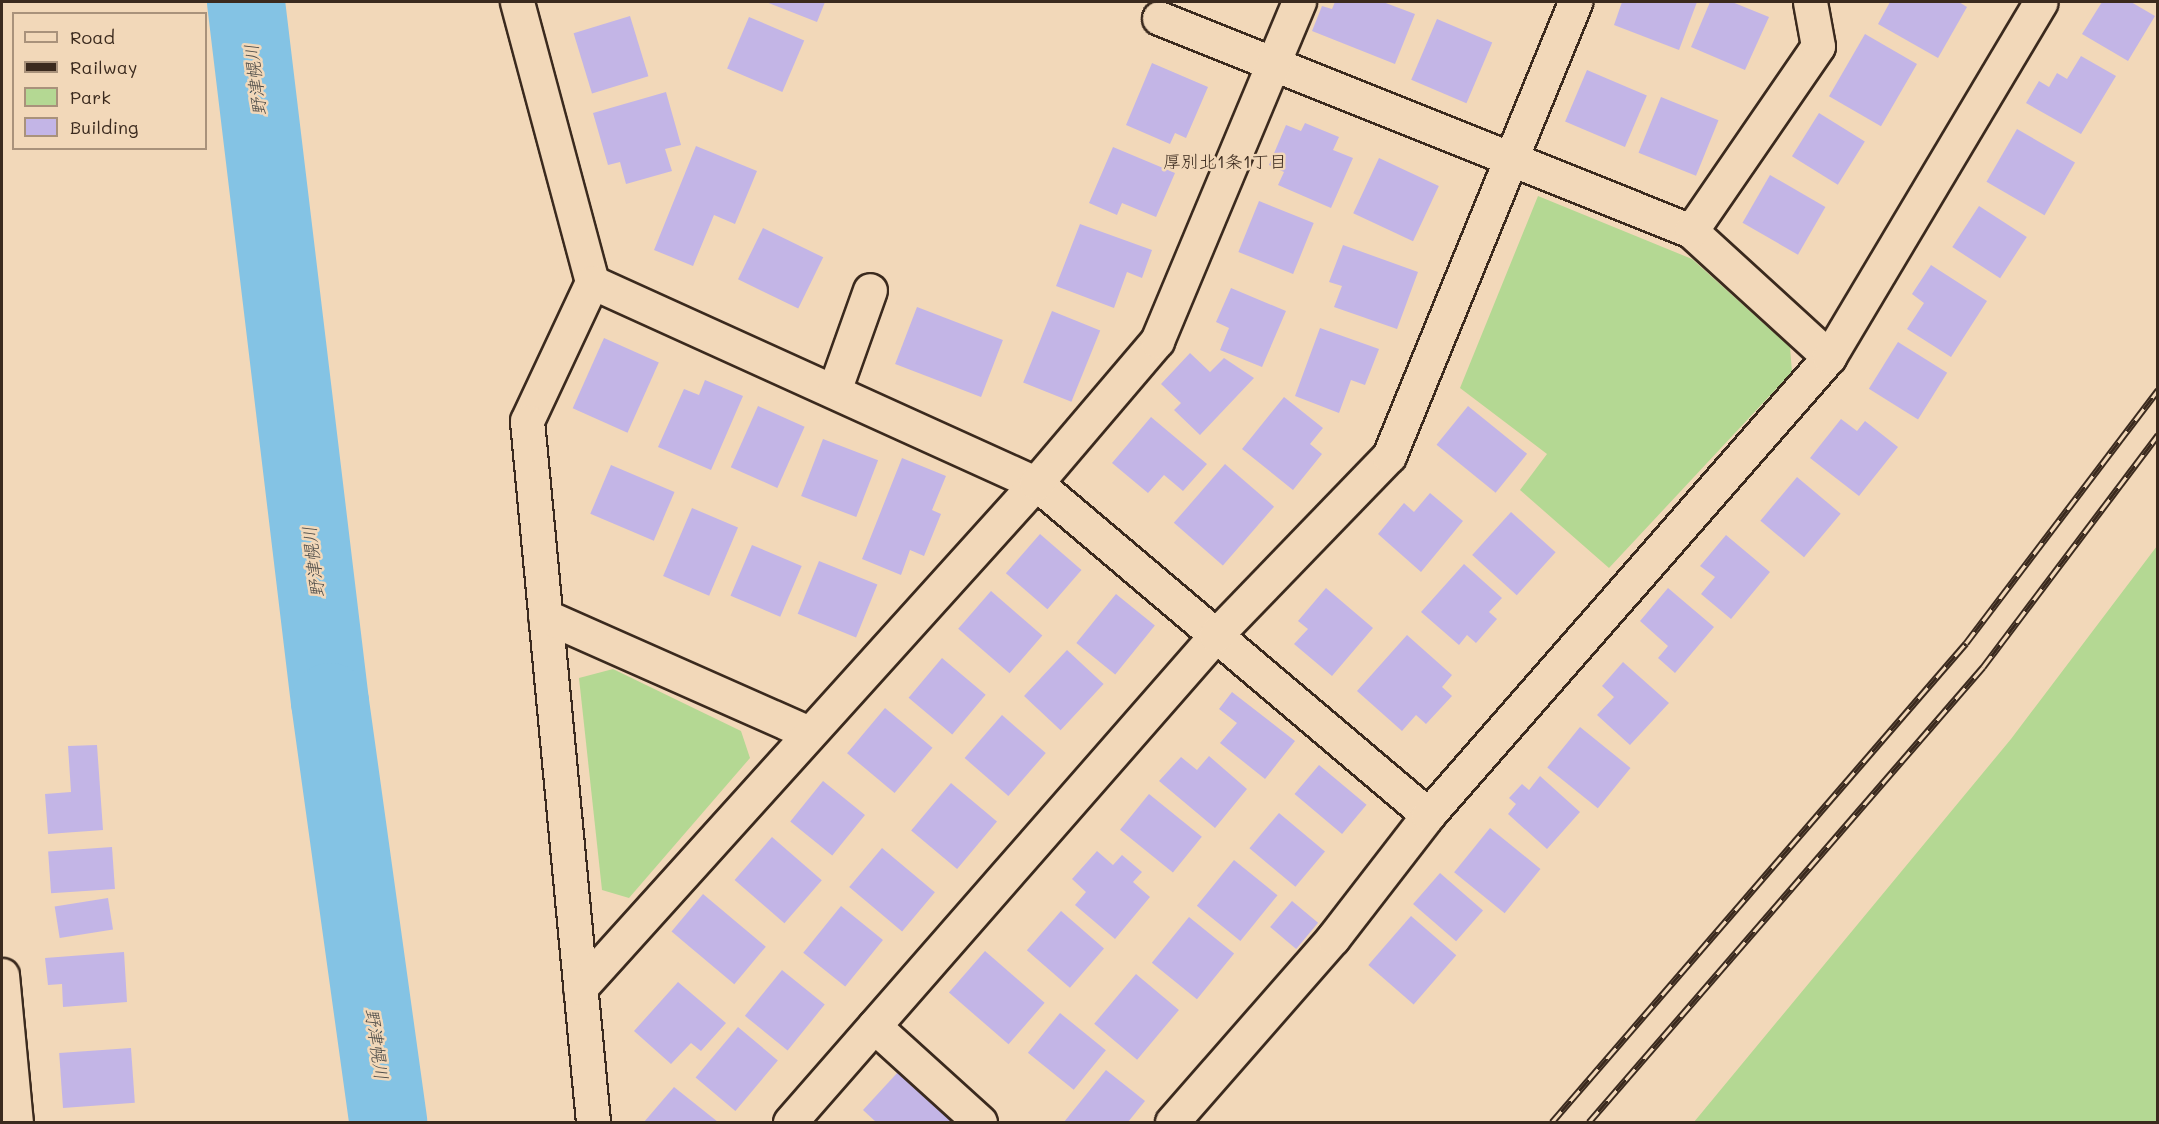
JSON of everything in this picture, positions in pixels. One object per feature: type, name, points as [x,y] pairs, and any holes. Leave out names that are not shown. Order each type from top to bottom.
[{"type":"street","points":[[517,2],[592,282],[527,422],[593,1122]]},
{"type":"street","points":[[580,988],[1036,483],[1157,341],[1299,2]]},
{"type":"street","points":[[789,1122],[1216,635],[1389,456],[1575,2]]},
{"type":"street","points":[[1691,231],[1818,46],[1810,2]]},
{"type":"street","points":[[1172,1122],[1333,938],[1428,815],[1829,357],[2040,2]]},
{"type":"street","points":[[1159,18],[1691,231],[1829,357]]},
{"type":"street","points":[[592,282],[1036,483],[1428,815]]},
{"type":"street","points":[[834,391],[870,290]]},
{"type":"street","points":[[545,616],[809,733]]},
{"type":"street","points":[[2,975],[16,1122]]},
{"type":"street","points":[[874,1026],[980,1122]]},
{"type":"green space","points":[[1538,196],[1692,259],[1790,347],[1792,372],[1609,568],[1520,490],[1547,454],[1460,388]]},
{"type":"green space","points":[[2157,546],[2157,1122],[1694,1122],[2011,739]]},
{"type":"green space","points":[[613,669],[741,731],[750,758],[629,898],[602,890],[579,678]]},
{"type":"building","points":[[766,2],[825,2],[817,22]]},
{"type":"building","points":[[1335,2],[1383,2],[1415,14],[1395,64],[1312,31],[1322,6],[1332,9]]},
{"type":"building","points":[[1622,2],[1697,2],[1679,50],[1614,25]]},
{"type":"building","points":[[1710,2],[1732,2],[1769,17],[1745,70],[1691,47]]},
{"type":"building","points":[[1890,2],[1959,2],[1967,7],[1938,58],[1878,24]]},
{"type":"building","points":[[2102,2],[2131,2],[2155,16],[2128,61],[2082,34]]},
{"type":"building","points":[[630,16],[648,76],[592,93],[574,33]]},
{"type":"building","points":[[749,17],[804,40],[782,92],[727,69]]},
{"type":"building","points":[[1437,19],[1492,42],[1466,103],[1411,80]]},
{"type":"building","points":[[1865,34],[1917,64],[1881,126],[1829,96]]},
{"type":"building","points":[[2081,56],[2116,76],[2081,134],[2026,103],[2039,81],[2049,87],[2057,73],[2067,79]]},
{"type":"building","points":[[1152,63],[1208,87],[1186,138],[1175,133],[1170,144],[1126,125]]},
{"type":"building","points":[[1587,70],[1647,95],[1625,147],[1565,122]]},
{"type":"building","points":[[666,92],[681,145],[665,149],[672,171],[626,184],[620,162],[608,165],[593,113]]},
{"type":"building","points":[[1661,97],[1718,120],[1696,176],[1639,153]]},
{"type":"building","points":[[1819,113],[1865,142],[1838,185],[1792,156]]},
{"type":"building","points":[[1305,123],[1339,137],[1333,150],[1353,158],[1331,208],[1278,185],[1284,172],[1269,165],[1286,125],[1301,131]]},
{"type":"building","points":[[2017,129],[2075,162],[2045,215],[1986,182]]},
{"type":"building","points":[[696,146],[757,171],[735,224],[714,215],[693,266],[654,250]]},
{"type":"building","points":[[1113,147],[1175,173],[1156,217],[1122,203],[1117,215],[1089,203]]},
{"type":"building","points":[[1379,158],[1439,186],[1413,241],[1353,213]]},
{"type":"building","points":[[1770,175],[1825,207],[1798,255],[1742,223]]},
{"type":"building","points":[[1259,201],[1314,223],[1293,274],[1238,252]]},
{"type":"building","points":[[1979,206],[2027,237],[2000,278],[1952,247]]},
{"type":"building","points":[[1080,224],[1152,250],[1142,278],[1127,272],[1114,308],[1056,286]]},
{"type":"building","points":[[763,228],[823,257],[798,309],[738,279]]},
{"type":"building","points":[[1343,245],[1418,272],[1397,329],[1334,307],[1342,286],[1329,282]]},
{"type":"building","points":[[1931,265],[1987,301],[1951,357],[1907,329],[1924,303],[1912,294]]},
{"type":"building","points":[[1231,288],[1286,311],[1262,367],[1220,350],[1229,328],[1216,322]]},
{"type":"building","points":[[917,307],[1003,340],[981,397],[895,364]]},
{"type":"building","points":[[1052,311],[1100,330],[1071,402],[1023,382]]},
{"type":"building","points":[[1320,328],[1379,349],[1365,385],[1351,380],[1339,413],[1295,396]]},
{"type":"building","points":[[604,338],[659,362],[627,433],[573,408]]},
{"type":"building","points":[[1898,342],[1947,373],[1918,419],[1869,389]]},
{"type":"building","points":[[1190,353],[1210,372],[1224,358],[1254,378],[1200,435],[1174,410],[1181,403],[1161,384]]},
{"type":"building","points":[[705,380],[743,396],[711,470],[658,447],[684,389],[699,395]]},
{"type":"building","points":[[1284,397],[1323,428],[1310,444],[1322,454],[1293,490],[1242,449]]},
{"type":"building","points":[[758,406],[805,427],[777,488],[731,467]]},
{"type":"building","points":[[1468,406],[1527,454],[1496,493],[1437,445]]},
{"type":"building","points":[[1151,417],[1207,464],[1183,491],[1164,475],[1148,493],[1112,463]]},
{"type":"building","points":[[1841,419],[1857,431],[1865,421],[1898,447],[1859,496],[1810,458]]},
{"type":"building","points":[[823,439],[878,460],[856,517],[801,496]]},
{"type":"building","points":[[902,458],[946,476],[932,510],[941,514],[924,556],[910,550],[901,575],[862,559]]},
{"type":"building","points":[[1225,464],[1274,507],[1223,566],[1174,523]]},
{"type":"building","points":[[611,465],[675,492],[654,541],[590,514]]},
{"type":"building","points":[[1797,477],[1841,514],[1804,557],[1760,521]]},
{"type":"building","points":[[1430,493],[1463,521],[1421,572],[1378,534],[1404,503],[1414,512]]},
{"type":"building","points":[[692,508],[738,528],[709,596],[663,576]]},
{"type":"building","points":[[1511,512],[1556,552],[1517,595],[1472,555]]},
{"type":"building","points":[[1040,534],[1082,570],[1047,609],[1006,573]]},
{"type":"building","points":[[1726,535],[1770,572],[1731,619],[1701,594],[1715,577],[1700,566]]},
{"type":"building","points":[[752,545],[802,566],[780,617],[731,596]]},
{"type":"building","points":[[819,561],[877,585],[856,637],[798,614]]},
{"type":"building","points":[[1464,564],[1502,598],[1489,612],[1497,619],[1476,643],[1467,635],[1459,645],[1421,612]]},
{"type":"building","points":[[1326,588],[1373,628],[1332,676],[1294,644],[1308,629],[1298,621]]},
{"type":"building","points":[[1668,588],[1714,627],[1675,673],[1658,658],[1668,646],[1640,621]]},
{"type":"building","points":[[991,591],[1042,636],[1010,673],[958,629]]},
{"type":"building","points":[[1116,594],[1155,625],[1115,674],[1076,643]]},
{"type":"building","points":[[1407,635],[1452,675],[1442,687],[1452,696],[1426,724],[1416,715],[1402,731],[1357,691]]},
{"type":"building","points":[[1067,650],[1104,684],[1061,730],[1024,696]]},
{"type":"building","points":[[942,658],[986,695],[952,734],[909,698]]},
{"type":"building","points":[[1623,662],[1669,703],[1630,745],[1597,715],[1614,697],[1602,686]]},
{"type":"building","points":[[1232,692],[1295,741],[1265,779],[1220,743],[1237,723],[1219,709]]},
{"type":"building","points":[[885,708],[932,748],[895,793],[847,753]]},
{"type":"building","points":[[1002,715],[1046,753],[1008,796],[965,758]]},
{"type":"building","points":[[1580,727],[1631,768],[1598,808],[1547,767]]},
{"type":"building","points":[[97,745],[103,830],[48,834],[45,794],[71,792],[68,746]]},
{"type":"building","points":[[1209,756],[1247,789],[1215,828],[1159,781],[1181,757],[1197,770]]},
{"type":"building","points":[[1319,765],[1366,805],[1342,834],[1295,794]]},
{"type":"building","points":[[1540,776],[1580,812],[1547,849],[1508,814],[1516,804],[1509,798],[1522,784],[1529,790]]},
{"type":"building","points":[[823,781],[865,815],[832,855],[790,821]]},
{"type":"building","points":[[951,783],[997,822],[957,869],[911,830]]},
{"type":"building","points":[[1149,794],[1202,837],[1173,873],[1120,830]]},
{"type":"building","points":[[1279,813],[1325,852],[1295,887],[1249,848]]},
{"type":"building","points":[[1490,828],[1541,869],[1505,913],[1454,872]]},
{"type":"building","points":[[772,837],[822,880],[784,923],[735,880]]},
{"type":"building","points":[[112,847],[115,889],[51,893],[48,851]]},
{"type":"building","points":[[882,848],[935,892],[902,931],[849,887]]},
{"type":"building","points":[[1097,851],[1113,865],[1122,855],[1142,872],[1133,882],[1150,897],[1115,939],[1075,905],[1086,892],[1072,879]]},
{"type":"building","points":[[1234,860],[1278,895],[1240,941],[1197,906]]},
{"type":"building","points":[[1440,873],[1483,910],[1456,941],[1413,904]]},
{"type":"building","points":[[703,894],[766,947],[734,984],[672,932]]},
{"type":"building","points":[[108,898],[113,930],[60,938],[55,906]]},
{"type":"building","points":[[1292,901],[1318,923],[1296,949],[1270,927]]},
{"type":"building","points":[[841,906],[883,940],[845,987],[803,953]]},
{"type":"building","points":[[1061,911],[1104,948],[1070,988],[1027,950]]},
{"type":"building","points":[[1411,916],[1456,955],[1414,1004],[1368,965]]},
{"type":"building","points":[[1189,917],[1234,954],[1197,999],[1152,963]]},
{"type":"building","points":[[985,951],[1045,1003],[1009,1044],[949,993]]},
{"type":"building","points":[[124,952],[127,1002],[63,1007],[62,984],[48,985],[45,958]]},
{"type":"building","points":[[782,970],[825,1005],[788,1050],[745,1016]]},
{"type":"building","points":[[1136,974],[1179,1010],[1137,1060],[1094,1024]]},
{"type":"building","points":[[678,982],[726,1023],[701,1051],[691,1043],[671,1064],[634,1031]]},
{"type":"building","points":[[1060,1013],[1106,1050],[1074,1090],[1028,1053]]},
{"type":"building","points":[[738,1027],[778,1060],[735,1111],[696,1078]]},
{"type":"building","points":[[131,1048],[135,1103],[63,1108],[59,1053]]},
{"type":"building","points":[[1106,1070],[1145,1101],[1128,1122],[1064,1122]]},
{"type":"building","points":[[898,1072],[955,1122],[876,1122],[863,1110]]},
{"type":"building","points":[[674,1087],[718,1122],[644,1122]]},
{"type":"waterway","name":"野津幌川","points":[[246,2],[330,702],[388,1122]]},
{"type":"railway","points":[[1552,1122],[1966,643],[2158,390]]},
{"type":"railway","points":[[1589,1122],[1983,667],[2158,435]]},
{"type":"district","name":"厚別北1条1丁目","points":[[1225,161]]}]
